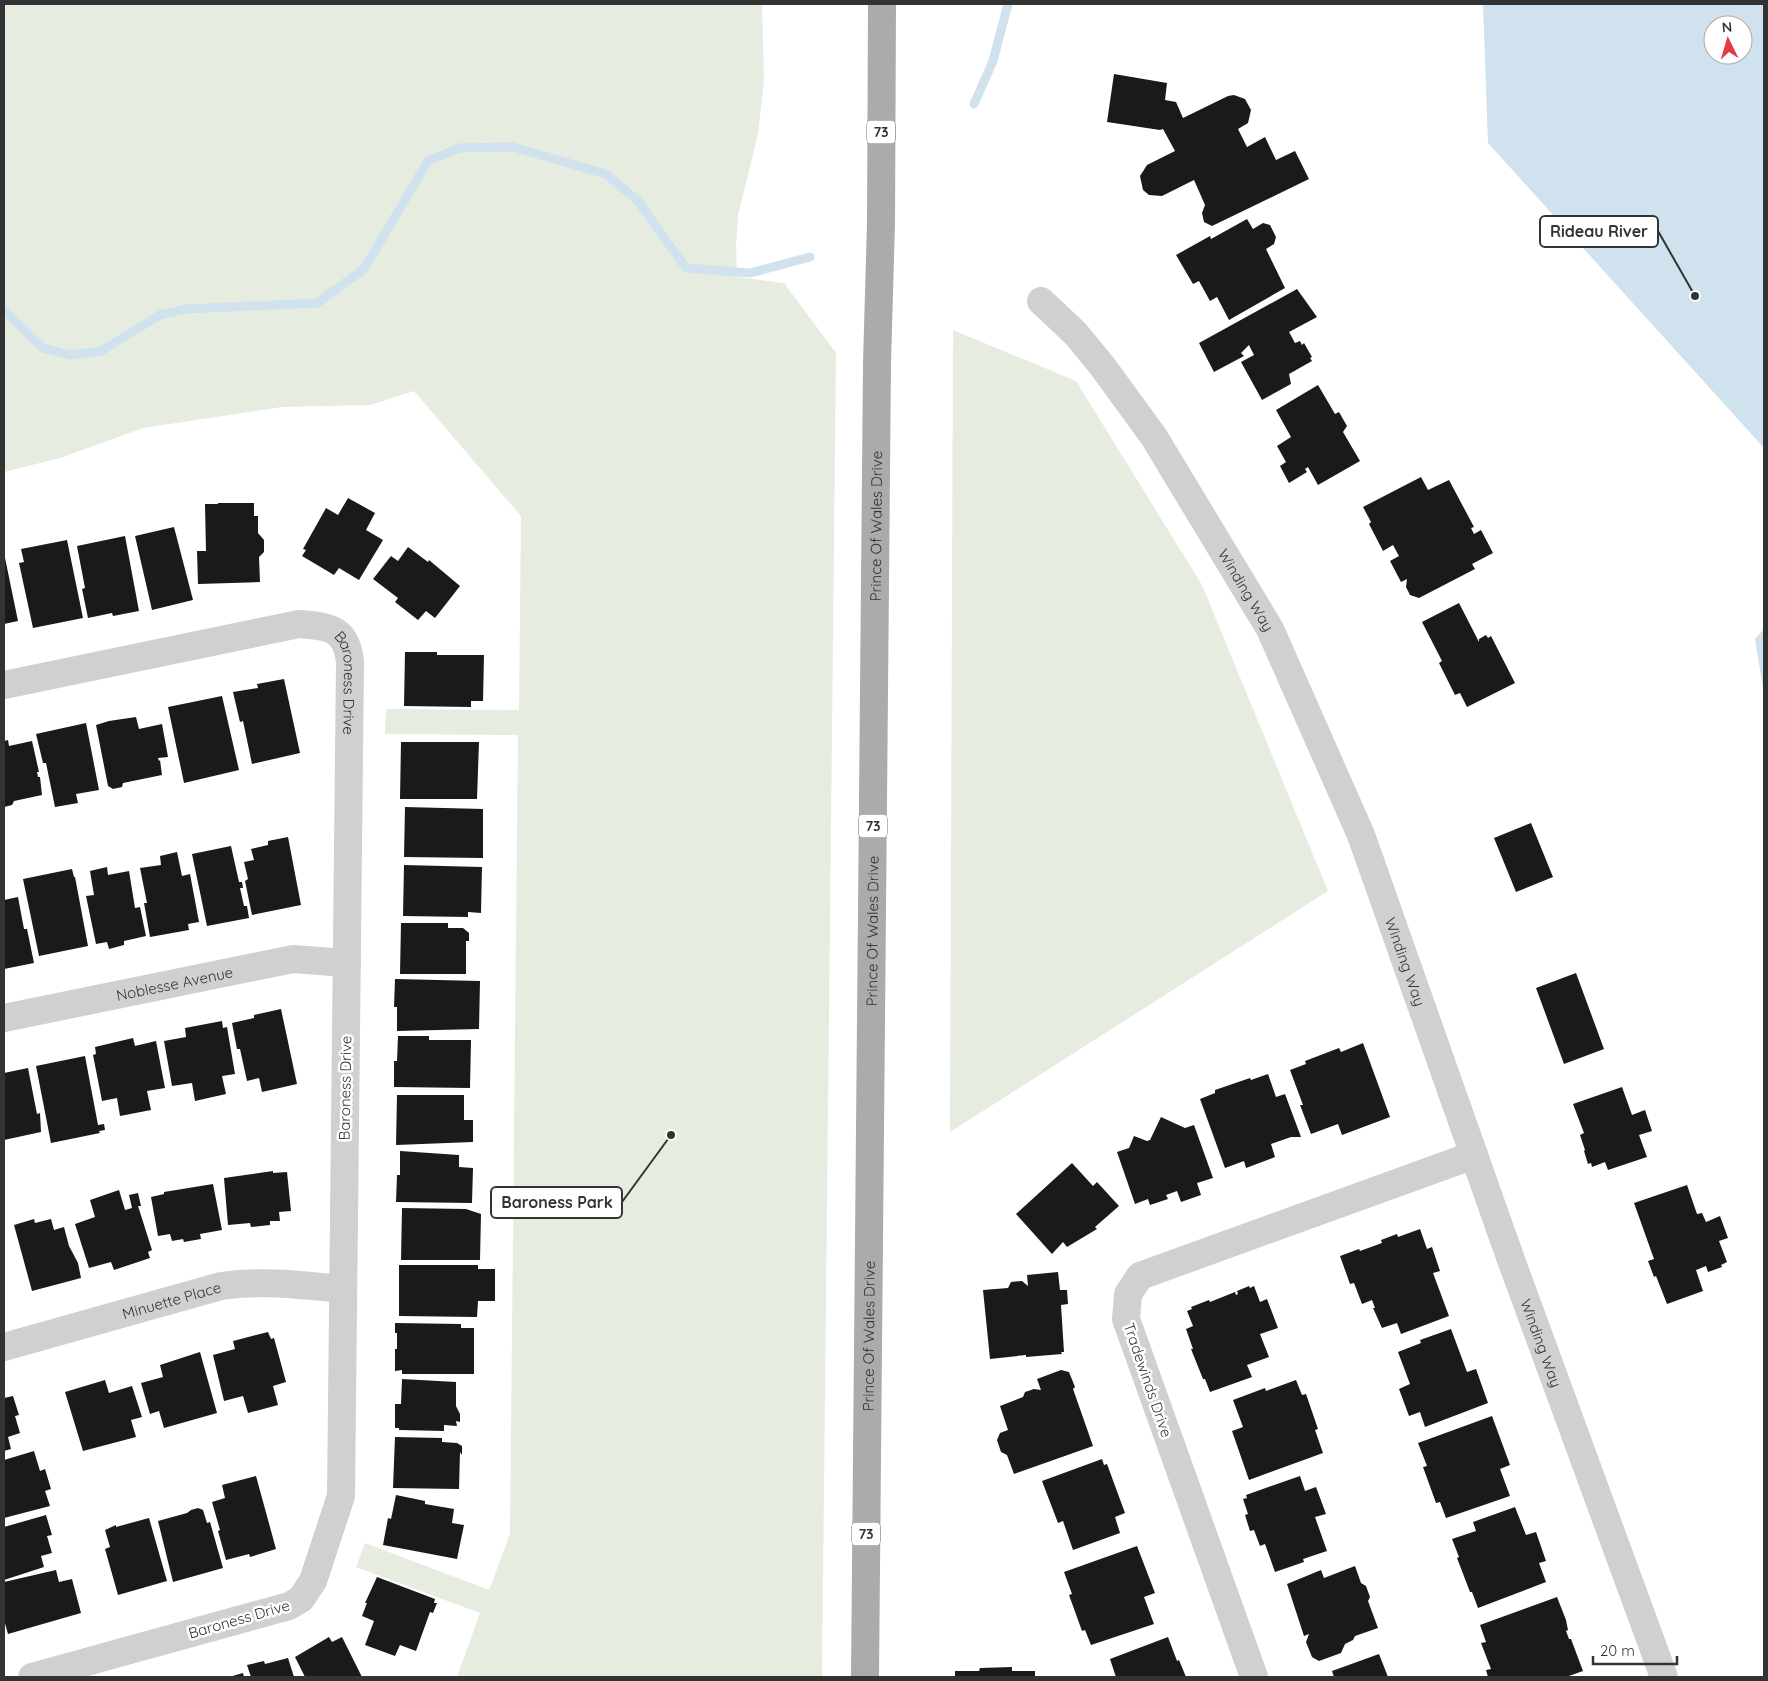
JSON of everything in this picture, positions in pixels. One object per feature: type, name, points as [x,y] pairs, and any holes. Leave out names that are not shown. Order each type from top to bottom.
[{"type":"main road","name":"Prince Of Wales Drive","points":[[865,1677],[882,4]]},
{"type":"street","name":"Winding Way","points":[[1041,301],[1076,334],[1103,367],[1154,437],[1270,629],[1361,835],[1474,1155],[1664,1677]]},
{"type":"street","name":"Baroness Drive","points":[[4,685],[299,624],[326,626],[340,635],[349,650],[341,1496],[313,1581],[301,1599],[289,1606],[32,1677]]},
{"type":"street","name":"Noblesse Avenue","points":[[4,1018],[293,959],[347,964]]},
{"type":"street","name":"Tradewinds Drive","points":[[1254,1677],[1126,1319],[1128,1294],[1140,1276],[1474,1155]]},
{"type":"street","name":"Minuette Place","points":[[4,1347],[221,1286],[242,1283],[297,1284],[343,1289]]},
{"type":"shaded area","points":[[4,4],[762,4],[764,80],[758,134],[738,215],[736,245],[737,277],[784,283],[836,353],[822,1677],[457,1677],[480,1613],[356,1567],[365,1543],[489,1590],[510,1534],[518,735],[385,734],[386,709],[519,710],[521,516],[414,391],[370,405],[282,407],[143,428],[60,458],[4,472]]},
{"type":"shaded area","points":[[953,330],[1076,381],[1202,585],[1328,891],[950,1132]]},
{"type":"water","points":[[1483,4],[1764,4],[1764,448],[1488,143]]},
{"type":"water","points":[[1764,629],[1764,695],[1755,639]]},
{"type":"building","points":[[1114,74],[1167,83],[1165,100],[1176,102],[1183,118],[1228,96],[1234,95],[1245,99],[1251,110],[1248,123],[1238,129],[1247,147],[1265,137],[1276,160],[1295,151],[1309,179],[1212,226],[1204,222],[1202,213],[1205,205],[1194,180],[1162,196],[1149,195],[1143,190],[1140,176],[1147,165],[1175,151],[1163,129],[1107,122]]},
{"type":"building","points":[[1247,219],[1253,229],[1263,223],[1270,225],[1276,237],[1274,244],[1266,249],[1285,288],[1229,320],[1217,297],[1210,301],[1199,281],[1193,284],[1176,255],[1210,236],[1211,239]]},
{"type":"building","points":[[1297,289],[1317,317],[1289,332],[1295,343],[1300,341],[1302,345],[1304,343],[1312,357],[1310,358],[1312,361],[1289,374],[1291,384],[1262,400],[1241,362],[1254,355],[1249,345],[1241,353],[1244,356],[1214,372],[1199,343]]},
{"type":"building","points":[[1318,385],[1335,414],[1339,412],[1347,426],[1343,432],[1360,461],[1318,485],[1308,467],[1305,469],[1307,472],[1289,483],[1280,466],[1286,462],[1277,446],[1291,437],[1276,410]]},
{"type":"building","points":[[1421,477],[1428,490],[1449,480],[1474,527],[1471,528],[1474,534],[1481,530],[1493,553],[1472,564],[1475,569],[1419,598],[1410,595],[1406,587],[1407,579],[1401,582],[1390,561],[1399,556],[1393,545],[1383,551],[1369,524],[1371,522],[1363,507]]},
{"type":"building","points":[[348,498],[375,513],[366,530],[383,540],[359,580],[339,568],[334,575],[302,556],[306,550],[303,549],[326,508],[338,515]]},
{"type":"building","points":[[254,503],[254,516],[258,516],[258,533],[264,540],[264,552],[259,557],[260,582],[198,584],[197,551],[206,551],[205,504]]},
{"type":"building","points":[[174,527],[193,600],[152,610],[135,536]]},
{"type":"building","points":[[125,536],[139,611],[113,616],[112,613],[88,618],[82,589],[85,588],[77,546]]},
{"type":"building","points":[[67,540],[83,618],[33,628],[19,563],[24,562],[21,549]]},
{"type":"building","points":[[408,547],[428,562],[429,560],[460,586],[435,618],[426,611],[418,620],[395,602],[398,598],[373,579],[391,556],[398,561]]},
{"type":"building","points":[[4,553],[18,621],[4,624]]},
{"type":"building","points":[[1459,603],[1479,642],[1479,639],[1486,635],[1488,638],[1491,636],[1515,683],[1467,707],[1460,693],[1455,695],[1439,663],[1442,661],[1422,622]]},
{"type":"building","points":[[405,652],[437,652],[437,655],[484,655],[483,701],[471,701],[471,707],[404,706]]},
{"type":"building","points":[[284,679],[300,753],[252,764],[243,721],[240,722],[233,692],[258,688],[257,684]]},
{"type":"building","points":[[222,696],[239,770],[184,783],[168,707]]},
{"type":"building","points":[[136,717],[139,729],[162,724],[168,757],[158,758],[162,775],[123,783],[122,787],[113,789],[108,786],[96,725]]},
{"type":"building","points":[[86,723],[99,790],[76,794],[78,803],[55,807],[46,763],[43,763],[36,734]]},
{"type":"building","points":[[8,740],[9,746],[32,741],[42,795],[14,801],[12,805],[4,807],[4,741]]},
{"type":"building","points":[[401,742],[479,742],[477,799],[400,799]]},
{"type":"building","points":[[405,807],[483,809],[483,858],[404,857]]},
{"type":"building","points":[[1531,823],[1553,877],[1516,892],[1494,838]]},
{"type":"building","points":[[288,837],[301,905],[252,915],[245,881],[248,879],[244,862],[254,860],[251,849],[268,845],[268,841]]},
{"type":"building","points":[[231,846],[239,882],[242,882],[243,888],[240,888],[244,906],[247,906],[249,918],[207,926],[192,854]]},
{"type":"building","points":[[177,852],[182,876],[190,874],[199,922],[188,924],[189,930],[150,937],[144,903],[147,903],[140,868],[161,865],[160,856]]},
{"type":"building","points":[[404,865],[482,867],[481,913],[468,912],[468,917],[403,916]]},
{"type":"building","points":[[107,867],[108,875],[129,871],[135,908],[140,907],[146,936],[124,941],[124,945],[109,949],[107,942],[96,944],[86,896],[94,895],[90,871]]},
{"type":"building","points":[[72,869],[88,946],[39,956],[23,879]]},
{"type":"building","points":[[18,897],[24,929],[27,929],[34,963],[4,969],[4,900]]},
{"type":"building","points":[[401,923],[448,923],[448,928],[463,928],[469,933],[469,941],[466,941],[466,974],[400,974]]},
{"type":"building","points":[[1576,973],[1604,1049],[1564,1064],[1536,988]]},
{"type":"building","points":[[395,979],[480,981],[479,1029],[397,1031],[397,1007],[394,1007]]},
{"type":"building","points":[[281,1009],[297,1084],[262,1092],[259,1078],[247,1081],[240,1049],[237,1049],[232,1023],[254,1018],[254,1015]]},
{"type":"building","points":[[222,1021],[223,1028],[227,1027],[235,1074],[222,1076],[226,1094],[195,1101],[192,1083],[172,1086],[164,1041],[186,1037],[185,1028]]},
{"type":"building","points":[[398,1036],[429,1036],[429,1040],[471,1040],[470,1088],[394,1087],[394,1061],[397,1061]]},
{"type":"building","points":[[133,1038],[135,1046],[156,1041],[165,1088],[147,1091],[151,1110],[120,1116],[117,1098],[102,1101],[93,1055],[96,1054],[95,1047]]},
{"type":"building","points":[[1363,1043],[1390,1117],[1342,1135],[1338,1124],[1311,1134],[1290,1070],[1306,1064],[1305,1061],[1339,1048],[1341,1052]]},
{"type":"building","points":[[85,1056],[98,1125],[104,1124],[105,1130],[99,1131],[100,1133],[51,1143],[36,1066]]},
{"type":"building","points":[[28,1068],[37,1114],[40,1113],[41,1132],[4,1140],[4,1073]]},
{"type":"building","points":[[1268,1074],[1276,1097],[1285,1094],[1301,1137],[1291,1137],[1271,1144],[1275,1157],[1246,1168],[1244,1161],[1225,1168],[1200,1099],[1215,1093],[1215,1090]]},
{"type":"building","points":[[1622,1087],[1632,1115],[1645,1110],[1652,1131],[1639,1135],[1647,1157],[1608,1170],[1605,1162],[1592,1167],[1591,1163],[1588,1164],[1584,1151],[1580,1135],[1584,1133],[1573,1104]]},
{"type":"building","points":[[397,1095],[464,1095],[464,1120],[473,1120],[473,1142],[396,1145]]},
{"type":"building","points":[[1161,1117],[1185,1128],[1194,1125],[1213,1178],[1197,1183],[1201,1195],[1181,1202],[1177,1191],[1166,1195],[1168,1199],[1150,1205],[1148,1199],[1135,1204],[1117,1152],[1129,1148],[1134,1136],[1147,1141],[1150,1140]]},
{"type":"building","points":[[400,1151],[459,1155],[459,1167],[473,1168],[472,1203],[396,1202],[397,1175],[400,1175]]},
{"type":"building","points":[[1072,1163],[1093,1186],[1097,1182],[1119,1206],[1095,1227],[1097,1229],[1067,1247],[1063,1242],[1052,1254],[1016,1214]]},
{"type":"building","points":[[273,1171],[273,1173],[287,1172],[291,1211],[279,1212],[280,1221],[270,1221],[270,1225],[251,1227],[250,1223],[228,1225],[224,1178]]},
{"type":"building","points":[[213,1184],[222,1230],[200,1234],[201,1239],[184,1242],[183,1239],[172,1241],[170,1234],[158,1236],[151,1197],[164,1194],[164,1192]]},
{"type":"building","points":[[1687,1185],[1697,1214],[1702,1213],[1706,1222],[1720,1216],[1728,1238],[1719,1241],[1727,1262],[1721,1265],[1722,1267],[1708,1272],[1706,1266],[1696,1270],[1703,1291],[1667,1304],[1648,1261],[1654,1259],[1634,1203]]},
{"type":"building","points":[[119,1190],[125,1210],[132,1208],[129,1195],[138,1193],[141,1206],[138,1206],[152,1250],[148,1252],[150,1258],[114,1270],[111,1262],[89,1268],[75,1224],[95,1217],[90,1200]]},
{"type":"building","points":[[402,1208],[466,1209],[481,1214],[480,1260],[401,1260]]},
{"type":"building","points":[[34,1219],[35,1223],[51,1219],[54,1230],[64,1227],[69,1246],[78,1263],[81,1278],[32,1291],[14,1225]]},
{"type":"building","points":[[1420,1229],[1427,1249],[1432,1247],[1440,1271],[1433,1273],[1449,1316],[1401,1334],[1397,1323],[1382,1328],[1373,1308],[1375,1308],[1372,1300],[1362,1304],[1354,1283],[1350,1284],[1340,1256],[1382,1243],[1381,1240],[1397,1234],[1398,1237]]},
{"type":"building","points":[[399,1265],[478,1265],[478,1269],[495,1269],[495,1301],[478,1301],[477,1317],[399,1316]]},
{"type":"building","points":[[1058,1272],[1060,1290],[1067,1290],[1068,1304],[1061,1305],[1064,1352],[1061,1352],[1062,1354],[990,1359],[983,1290],[1008,1288],[1011,1282],[1022,1281],[1028,1286],[1027,1275]]},
{"type":"building","points":[[1249,1286],[1250,1288],[1254,1286],[1260,1302],[1267,1299],[1278,1328],[1260,1334],[1269,1357],[1247,1365],[1252,1377],[1210,1392],[1191,1349],[1193,1349],[1186,1329],[1193,1326],[1187,1311],[1192,1309],[1191,1307],[1209,1300],[1210,1302],[1235,1292],[1236,1295],[1238,1294],[1237,1291]]},
{"type":"building","points":[[395,1323],[461,1324],[461,1328],[474,1328],[474,1374],[402,1374],[402,1370],[395,1371],[397,1333],[395,1333]]},
{"type":"building","points":[[1451,1329],[1467,1372],[1476,1369],[1488,1403],[1425,1427],[1420,1412],[1409,1416],[1399,1389],[1410,1384],[1398,1352],[1421,1343],[1420,1340]]},
{"type":"building","points":[[268,1332],[271,1339],[274,1338],[286,1382],[273,1386],[278,1405],[248,1413],[243,1396],[224,1401],[213,1355],[235,1349],[233,1341]]},
{"type":"building","points":[[200,1352],[217,1413],[164,1428],[159,1411],[150,1414],[141,1383],[163,1377],[160,1365]]},
{"type":"building","points":[[1061,1370],[1069,1372],[1093,1446],[1014,1474],[1007,1455],[1001,1452],[997,1440],[1000,1433],[1008,1430],[1000,1406],[1023,1397],[1025,1392],[1034,1389],[1041,1390],[1037,1379]]},
{"type":"building","points":[[402,1379],[456,1382],[456,1406],[460,1414],[460,1422],[456,1421],[457,1426],[444,1425],[444,1431],[399,1430],[399,1428],[395,1428],[395,1404],[401,1404]]},
{"type":"building","points":[[105,1380],[109,1393],[132,1386],[142,1417],[131,1420],[136,1437],[83,1451],[65,1392]]},
{"type":"building","points":[[1296,1380],[1302,1395],[1306,1394],[1318,1429],[1315,1430],[1323,1453],[1249,1480],[1232,1431],[1243,1427],[1233,1400],[1265,1388],[1266,1391]]},
{"type":"building","points":[[13,1396],[19,1415],[15,1416],[20,1433],[8,1437],[11,1449],[4,1451],[4,1398]]},
{"type":"building","points":[[1492,1416],[1510,1465],[1500,1469],[1510,1496],[1446,1518],[1440,1502],[1436,1503],[1423,1467],[1427,1466],[1418,1443]]},
{"type":"building","points":[[395,1437],[442,1438],[442,1442],[457,1443],[462,1446],[462,1455],[460,1452],[459,1489],[393,1488]]},
{"type":"building","points":[[34,1451],[40,1471],[45,1469],[51,1489],[45,1491],[50,1506],[4,1518],[4,1460]]},
{"type":"building","points":[[1102,1459],[1104,1465],[1107,1464],[1125,1513],[1115,1517],[1120,1533],[1073,1550],[1063,1521],[1058,1523],[1042,1481]]},
{"type":"building","points":[[256,1476],[276,1549],[250,1557],[249,1554],[226,1560],[212,1502],[225,1498],[222,1485]]},
{"type":"building","points":[[1300,1476],[1305,1491],[1316,1487],[1326,1514],[1315,1517],[1327,1551],[1303,1559],[1304,1562],[1275,1572],[1265,1544],[1260,1546],[1254,1530],[1250,1531],[1245,1515],[1248,1514],[1243,1499],[1247,1498],[1246,1495]]},
{"type":"building","points":[[396,1495],[425,1501],[425,1504],[454,1509],[452,1523],[464,1525],[457,1559],[383,1545],[388,1518],[391,1519]]},
{"type":"building","points":[[1515,1507],[1526,1535],[1536,1532],[1546,1561],[1539,1563],[1546,1582],[1478,1608],[1457,1558],[1459,1557],[1452,1539],[1476,1531],[1473,1522]]},
{"type":"building","points":[[198,1508],[203,1510],[207,1523],[210,1522],[223,1568],[173,1582],[158,1521]]},
{"type":"building","points":[[46,1515],[52,1535],[47,1536],[52,1553],[41,1556],[44,1567],[4,1580],[4,1527]]},
{"type":"building","points":[[149,1518],[167,1581],[118,1595],[105,1549],[110,1547],[105,1530],[116,1525],[116,1527]]},
{"type":"building","points":[[1137,1546],[1155,1593],[1144,1597],[1154,1624],[1091,1645],[1085,1630],[1082,1631],[1069,1595],[1072,1594],[1064,1572]]},
{"type":"building","points":[[1355,1566],[1361,1583],[1366,1586],[1370,1597],[1368,1601],[1378,1628],[1355,1636],[1353,1640],[1345,1644],[1341,1653],[1319,1661],[1312,1657],[1306,1642],[1309,1634],[1304,1636],[1287,1584],[1321,1570],[1324,1578]]},
{"type":"building","points":[[56,1570],[59,1582],[72,1579],[81,1613],[8,1634],[4,1620],[4,1582]]},
{"type":"building","points":[[377,1577],[435,1599],[434,1603],[437,1603],[433,1613],[430,1612],[416,1651],[400,1645],[395,1656],[365,1645],[374,1621],[362,1616],[367,1603],[365,1603]]},
{"type":"building","points":[[1557,1597],[1566,1620],[1568,1630],[1566,1631],[1583,1671],[1566,1677],[1488,1677],[1486,1670],[1491,1669],[1481,1643],[1486,1642],[1480,1625]]},
{"type":"building","points":[[329,1637],[332,1642],[342,1637],[362,1677],[305,1677],[295,1657]]},
{"type":"building","points":[[1168,1637],[1177,1661],[1179,1660],[1186,1677],[1116,1677],[1110,1659]]},
{"type":"building","points":[[1379,1654],[1388,1677],[1334,1677],[1332,1671]]},
{"type":"building","points":[[288,1658],[294,1677],[251,1677],[247,1665],[264,1661],[265,1664]]},
{"type":"building","points":[[1012,1667],[1012,1671],[1035,1671],[1035,1677],[955,1677],[955,1671],[979,1671],[980,1668]]},
{"type":"building","points":[[243,1673],[244,1677],[229,1677]]},
{"type":"waterway","points":[[974,104],[993,61],[1008,4]]},
{"type":"waterway","points":[[4,310],[43,348],[70,355],[101,351],[160,315],[186,309],[317,303],[364,269],[428,161],[459,148],[513,147],[606,174],[638,201],[686,268],[750,273],[810,257]]},
{"type":"place","name":"Rideau River","points":[[1695,296]]},
{"type":"place","name":"Baroness Park","points":[[671,1135]]}]
